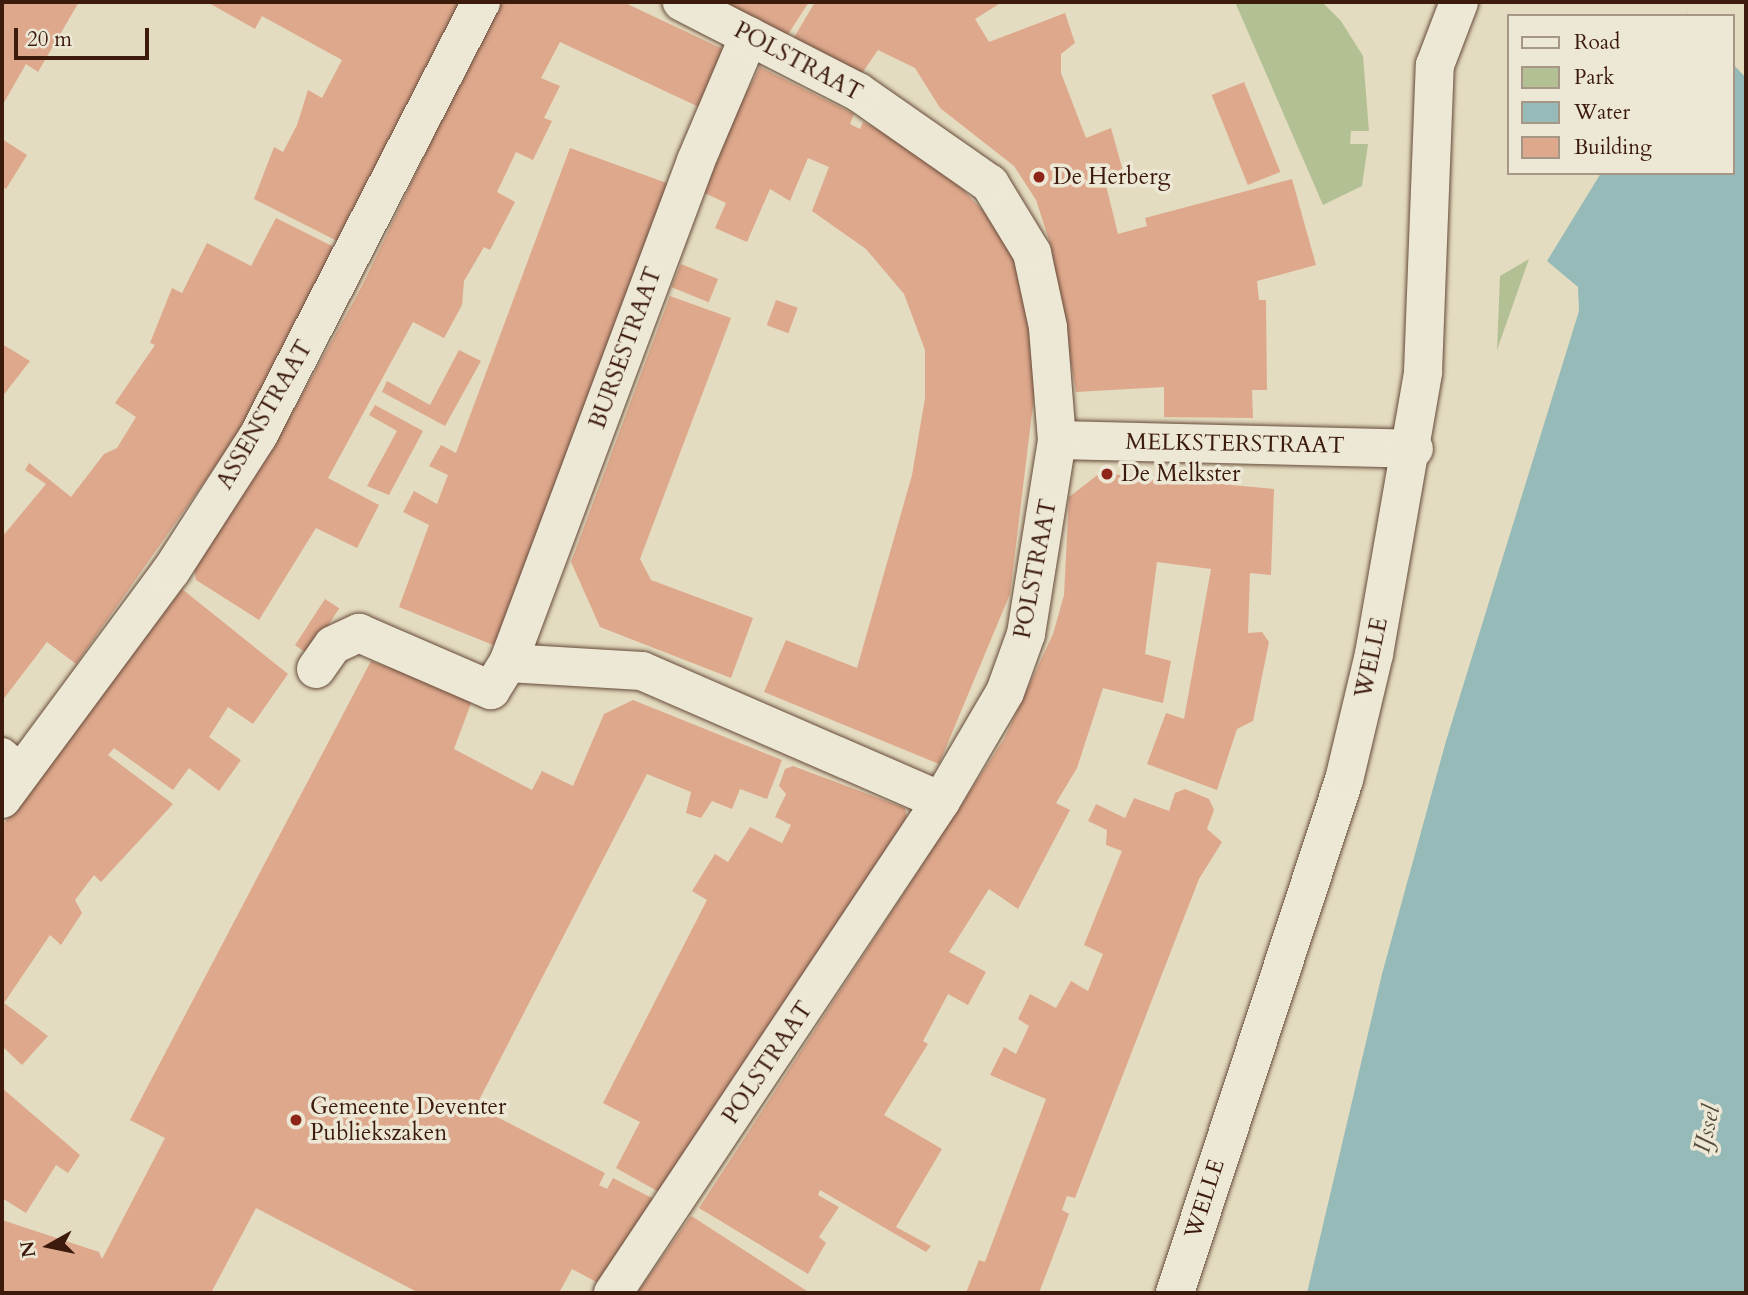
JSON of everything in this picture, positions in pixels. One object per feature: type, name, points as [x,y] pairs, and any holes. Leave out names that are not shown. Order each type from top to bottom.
[{"type":"street","name":"ASSENSTRAAT","points":[[9,775],[171,571],[258,436],[481,2]]},
{"type":"street","name":"POLSTRAAT","points":[[613,1293],[942,801],[1005,692],[1027,634],[1057,440],[1048,327],[1032,253],[1011,211],[947,149],[858,92],[682,2]]},
{"type":"street","name":"WELLE","points":[[1175,1293],[1344,780],[1414,449],[1435,65],[1459,2]]},
{"type":"street","name":"BURSESTRAAT","points":[[316,669],[333,645],[359,633],[491,690],[508,663],[749,36]]},
{"type":"street","name":"MELKSTERSTRAAT","points":[[1057,440],[1414,449]]},
{"type":"street","points":[[508,663],[642,671],[942,801]]},
{"type":"green space","points":[[1235,2],[1322,2],[1341,21],[1363,56],[1369,131],[1351,131],[1350,144],[1368,144],[1362,186],[1323,205]]},
{"type":"green space","points":[[1529,259],[1497,350],[1500,276]]},
{"type":"water","name":"IJssel","points":[[1746,2],[1746,1293],[1307,1293],[1382,974],[1446,741],[1579,311],[1578,287],[1547,261],[1600,175],[1734,175],[1734,14],[1687,14],[1690,9]]},
{"type":"pier","points":[[1687,2],[1746,2],[1746,78],[1734,65],[1734,14],[1688,14]]},
{"type":"building","points":[[2,2],[79,2],[38,72],[26,64],[2,106]]},
{"type":"building","points":[[207,2],[464,2],[343,244],[254,199],[274,147],[283,152],[297,125],[308,90],[322,98],[342,60],[262,16],[255,29]]},
{"type":"building","points":[[498,2],[623,2],[725,50],[699,107],[560,42],[541,78],[560,86],[544,118],[552,121],[533,160],[516,152],[497,192],[515,202],[490,250],[484,247],[464,281],[462,305],[444,338],[413,322],[328,478],[379,505],[357,548],[316,528],[259,620],[196,580],[194,569],[272,449],[361,288]]},
{"type":"building","points":[[713,2],[809,2],[785,39]]},
{"type":"building","points":[[815,2],[1002,2],[975,19],[989,42],[1065,13],[1075,43],[1061,54],[1061,73],[1086,138],[1111,128],[1123,171],[1104,177],[1118,234],[1147,226],[1145,218],[1292,179],[1316,265],[1257,281],[1259,300],[1266,300],[1267,390],[1252,390],[1253,418],[1164,417],[1164,387],[1076,392],[1050,243],[1036,200],[1014,166],[940,108],[915,68],[878,50],[858,79],[792,41]]},
{"type":"building","points":[[760,67],[854,114],[850,124],[860,129],[863,122],[903,142],[947,173],[1006,235],[1020,277],[1037,372],[1010,594],[939,764],[764,692],[786,640],[857,668],[912,475],[925,398],[925,350],[904,294],[866,249],[812,211],[829,167],[808,158],[790,201],[770,189],[747,242],[715,228],[726,203],[696,189]]},
{"type":"building","points":[[1244,82],[1280,172],[1248,185],[1212,95]]},
{"type":"building","points":[[2,139],[27,155],[6,189],[2,186]]},
{"type":"building","points":[[570,148],[675,186],[498,647],[399,607],[429,525],[403,512],[414,491],[437,504],[448,475],[429,466],[441,445],[456,453]]},
{"type":"building","points":[[276,218],[340,250],[238,434],[76,664],[47,642],[2,701],[2,537],[46,484],[25,470],[29,463],[71,497],[104,454],[117,448],[136,417],[115,403],[155,345],[150,343],[172,288],[182,293],[207,243],[251,266]]},
{"type":"building","points":[[681,264],[718,279],[709,302],[672,287]]},
{"type":"building","points":[[670,296],[731,318],[640,559],[651,580],[753,618],[731,678],[600,627],[571,562]]},
{"type":"building","points":[[776,300],[798,308],[788,333],[767,325]]},
{"type":"building","points":[[2,344],[30,361],[2,397]]},
{"type":"building","points":[[459,350],[481,361],[445,426],[382,392],[387,381],[430,405]]},
{"type":"building","points":[[375,405],[423,431],[389,495],[367,486],[397,431],[369,415]]},
{"type":"building","points":[[1100,473],[1274,489],[1271,575],[1250,573],[1248,633],[1262,632],[1269,642],[1253,721],[1237,729],[1217,790],[1147,764],[1166,713],[1184,719],[1211,569],[1157,562],[1145,654],[1171,661],[1163,703],[1103,688],[1077,768],[1056,803],[1070,810],[1018,909],[989,889],[949,952],[986,972],[968,1005],[948,994],[923,1041],[928,1044],[884,1115],[942,1149],[896,1227],[931,1246],[926,1252],[820,1190],[818,1195],[839,1207],[819,1237],[826,1243],[808,1274],[699,1208],[1004,739],[1053,634],[1064,595],[1069,497]]},
{"type":"building","points":[[182,589],[288,674],[253,724],[228,707],[209,737],[241,760],[219,791],[189,768],[173,790],[114,748],[108,755],[173,804],[101,882],[94,875],[75,900],[82,913],[61,945],[50,935],[4,1003],[48,1036],[22,1065],[2,1046],[2,826]]},
{"type":"building","points":[[325,599],[339,608],[309,654],[295,645]]},
{"type":"building","points":[[371,661],[473,698],[454,749],[532,790],[542,771],[573,786],[604,714],[633,700],[782,760],[767,799],[740,789],[732,809],[712,801],[701,818],[686,813],[691,792],[647,774],[476,1106],[605,1173],[599,1185],[607,1189],[613,1178],[656,1200],[600,1284],[572,1269],[559,1293],[419,1293],[256,1208],[211,1293],[2,1293],[2,1220],[99,1252],[102,1259],[165,1138],[130,1120]]},
{"type":"building","points":[[793,766],[905,808],[907,817],[659,1192],[616,1168],[640,1122],[603,1103],[707,900],[692,891],[715,854],[728,862],[750,827],[782,843],[791,825],[775,817],[786,794],[779,786],[785,769]]},
{"type":"building","points":[[1185,789],[1209,799],[1214,810],[1207,829],[1222,842],[1199,879],[1075,1198],[1067,1196],[1062,1210],[1069,1214],[1039,1293],[966,1293],[979,1260],[985,1262],[1046,1099],[990,1075],[1004,1047],[1016,1054],[1029,1026],[1018,1019],[1030,994],[1056,1008],[1071,981],[1088,991],[1103,954],[1084,945],[1122,851],[1106,845],[1107,830],[1088,821],[1096,804],[1125,818],[1134,798],[1169,811],[1175,793]]},
{"type":"building","points":[[2,1088],[80,1155],[68,1173],[56,1165],[26,1213],[2,1198]]},
{"type":"building","points":[[691,1216],[693,1217],[810,1293],[637,1293]]},
{"type":"place","name":"De Herberg","points":[[1039,177]]},
{"type":"place","name":"De Melkster","points":[[1107,474]]},
{"type":"place","name":"Gemeente Deventer Publiekszaken","points":[[296,1120]]}]
